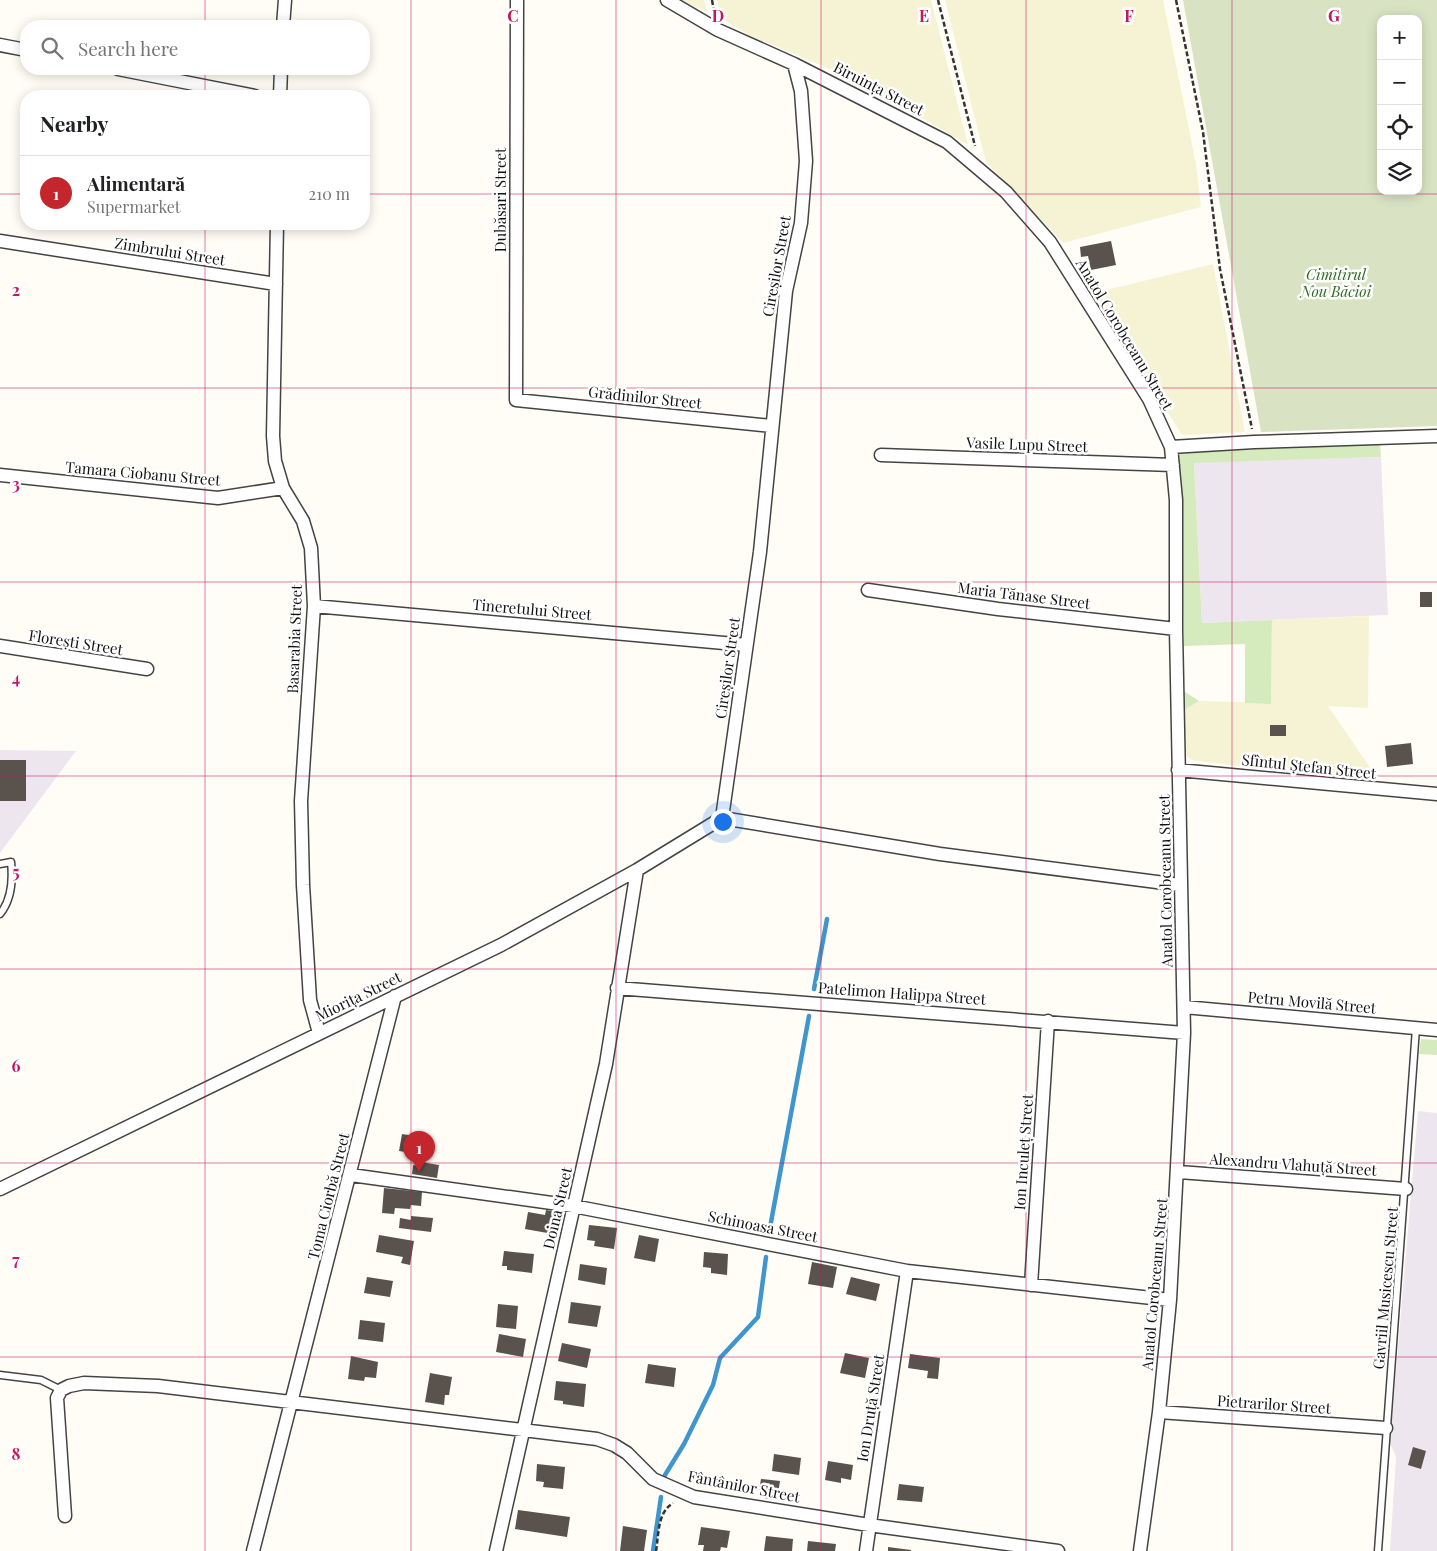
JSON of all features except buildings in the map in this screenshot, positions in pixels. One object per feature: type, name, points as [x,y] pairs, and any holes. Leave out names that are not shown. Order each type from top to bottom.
[{"type":"street","points":[[283,20],[285,0]]},
{"type":"street","name":"Dubăsari Street","points":[[516,400],[517,0]]},
{"type":"street","name":"Biruința Street","points":[[667,0],[718,30],[794,64],[947,142],[1006,192],[1050,242]]},
{"type":"street","points":[[0,45],[20,49]]},
{"type":"street","name":"Cireșilor Street","points":[[722,818],[760,552],[771,426],[786,291],[801,223],[806,160],[801,91],[794,64]]},
{"type":"street","points":[[148,75],[225,90]]},
{"type":"street","points":[[280,90],[281,75]]},
{"type":"street","name":"Basarabia Street","points":[[277,230],[273,436],[275,462],[283,488],[303,521],[311,548],[314,606],[302,801],[303,885],[310,1000],[319,1032]]},
{"type":"street","name":"Zimbrului Street","points":[[0,241],[276,284]]},
{"type":"street","name":"Anatol Corobceanu Street","points":[[1050,242],[1149,399],[1171,448],[1176,500],[1178,770],[1184,1032],[1179,1172],[1170,1300],[1159,1412],[1140,1551]]},
{"type":"street","name":"Grădinilor Street","points":[[516,400],[771,426]]},
{"type":"street","points":[[1171,448],[1254,442],[1437,436]]},
{"type":"street","name":"Vasile Lupu Street","points":[[881,455],[1173,466]]},
{"type":"street","name":"Tamara Ciobanu Street","points":[[0,475],[218,498],[283,488]]},
{"type":"street","name":"Maria Tănase Street","points":[[868,590],[998,608],[1176,629]]},
{"type":"street","name":"Tineretului Street","points":[[314,606],[746,645]]},
{"type":"street","name":"Florești Street","points":[[0,646],[147,669]]},
{"type":"street","name":"Sfîntul Ștefan Street","points":[[1178,770],[1437,794]]},
{"type":"street","points":[[722,818],[940,854],[1180,885]]},
{"type":"street","name":"Miorița Street","points":[[0,1189],[319,1032],[502,945],[637,870],[722,818]]},
{"type":"street","name":"Doina Street","points":[[496,1551],[606,1064],[637,870]]},
{"type":"street","name":"Patelimon Halippa Street","points":[[618,988],[1184,1032]]},
{"type":"street","name":"Toma Ciorbă Street","points":[[253,1551],[351,1175],[394,996]]},
{"type":"street","name":"Petru Movilă Street","points":[[1184,1007],[1437,1030]]},
{"type":"street","name":"Ion Inculeț Street","points":[[1031,1285],[1048,1021]]},
{"type":"street","name":"Alexandru Vlahuță Street","points":[[1179,1172],[1406,1189]]},
{"type":"street","name":"Schinoasa Street","points":[[351,1175],[574,1206],[907,1271],[1170,1300]]},
{"type":"street","name":"Ion Druță Street","points":[[866,1551],[907,1271]]},
{"type":"street","points":[[65,1516],[57,1398],[60,1390],[68,1386],[84,1383],[158,1386],[291,1403]]},
{"type":"street","name":"Fântânilor Street","points":[[291,1403],[597,1439],[614,1445],[627,1453],[653,1479],[694,1496],[869,1524],[1058,1551]]},
{"type":"street","name":"Pietrarilor Street","points":[[1159,1412],[1386,1428]]},
{"type":"lane","points":[[0,864],[11,862],[12,882],[10,895],[0,914]]},
{"type":"lane","name":"Gavriil Musicescu Street","points":[[1378,1551],[1386,1428],[1406,1189],[1416,1028]]},
{"type":"lane","points":[[0,1375],[41,1380],[60,1390]]},
{"type":"path","points":[[938,0],[980,170]]},
{"type":"path","points":[[1176,0],[1203,132],[1220,269],[1254,442]]},
{"type":"path","points":[[656,1551],[661,1516],[664,1511],[674,1502],[694,1496]]},
{"type":"shaded area","points":[[681,0],[704,0],[707,12]]},
{"type":"shaded area","points":[[717,0],[931,0],[968,145],[863,83],[751,36],[721,18]]},
{"type":"shaded area","points":[[945,0],[1163,0],[1196,164],[1201,207],[1063,243],[986,162]]},
{"type":"shaded area","points":[[1213,264],[1245,432],[1182,435],[1094,293]]},
{"type":"shaded area","points":[[1381,457],[1388,615],[1202,623],[1194,462]]},
{"type":"shaded area","points":[[1369,616],[1368,708],[1328,706],[1382,785],[1192,760],[1185,755],[1184,710],[1199,701],[1271,703],[1272,620]]},
{"type":"shaded area","points":[[0,750],[76,751],[0,853]]},
{"type":"shaded area","points":[[1418,1111],[1437,1113],[1437,1551],[1390,1551],[1396,1457],[1390,1443]]},
{"type":"green space","name":"Cimitirul Nou Băcioi","points":[[1183,0],[1437,0],[1437,426],[1261,432]]},
{"type":"green space","points":[[1380,443],[1381,457],[1194,463],[1202,623],[1272,620],[1271,704],[1245,703],[1245,644],[1184,646],[1182,508],[1178,453]]},
{"type":"green space","points":[[1184,691],[1199,701],[1184,710]]},
{"type":"green space","points":[[1421,1039],[1437,1040],[1437,1055],[1419,1054]]},
{"type":"waterway","points":[[814,989],[827,919]]},
{"type":"waterway","points":[[769,1233],[809,1016]]},
{"type":"waterway","points":[[665,1475],[684,1444],[713,1385],[720,1358],[758,1317],[766,1257]]},
{"type":"waterway","points":[[653,1551],[661,1497]]},
{"type":"place","name":"Alimentară","points":[[419,1172]]}]
